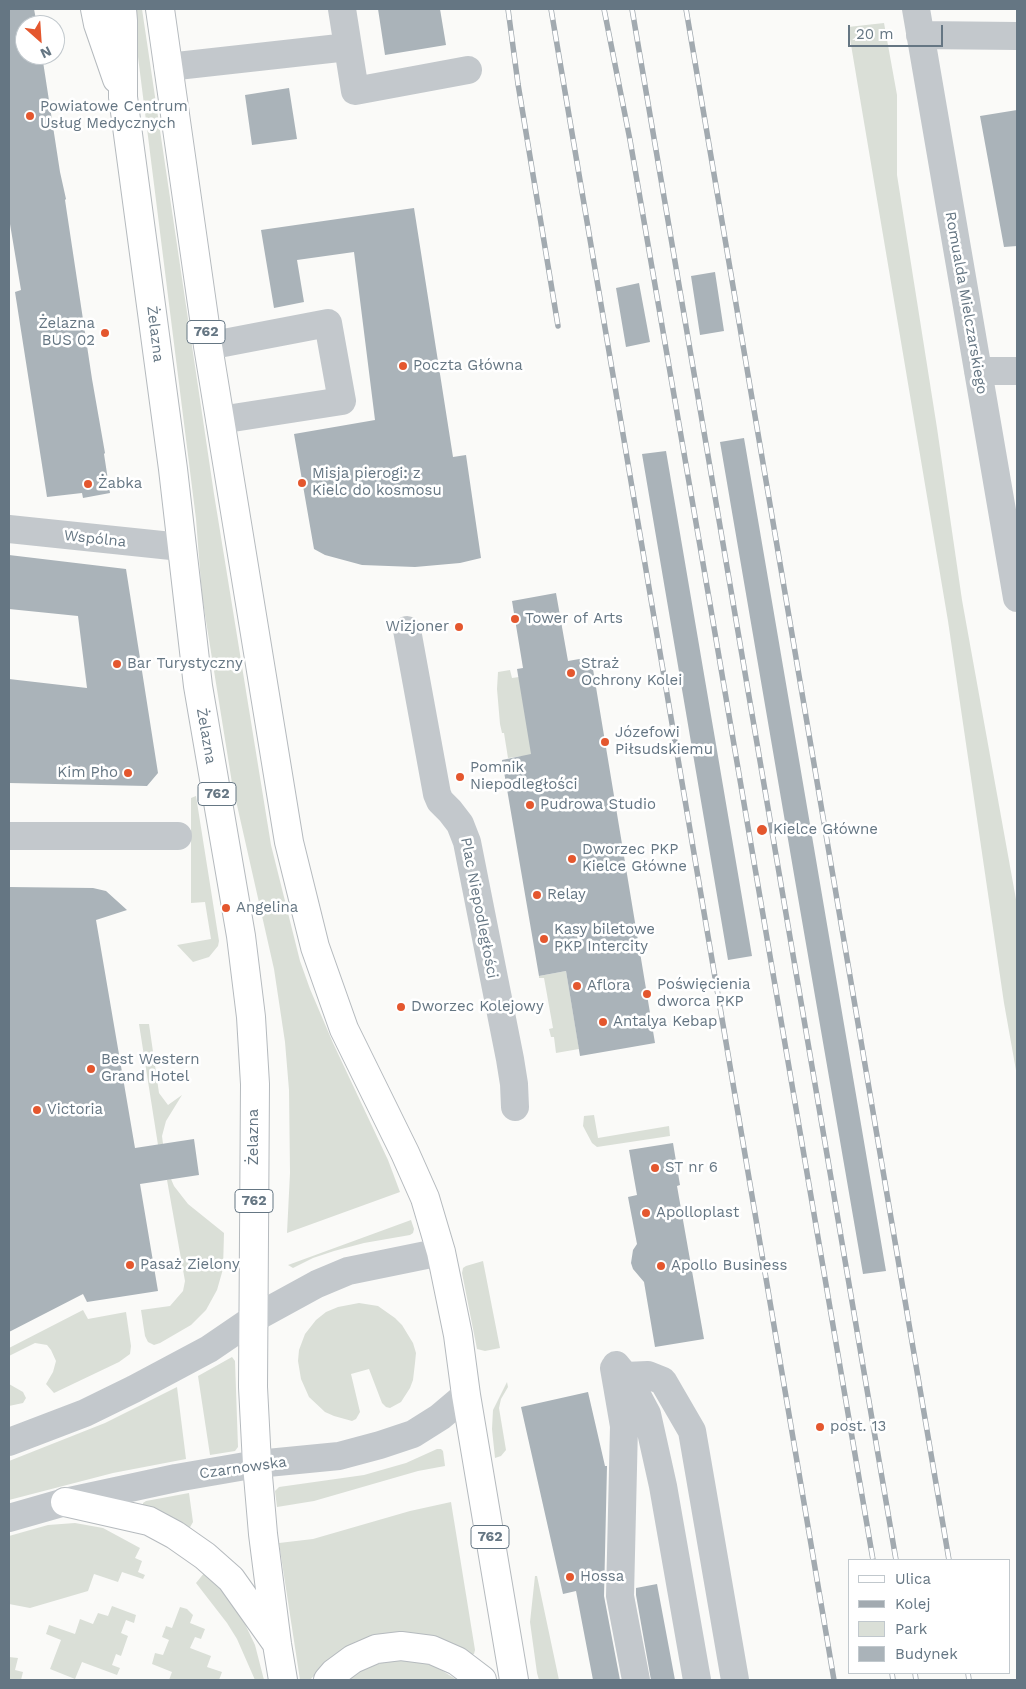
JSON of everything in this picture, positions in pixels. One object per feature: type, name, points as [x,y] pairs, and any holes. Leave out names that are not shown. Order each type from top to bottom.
[{"type":"main road","points":[[95,9],[98,24],[123,97]]},
{"type":"main road","name":"Żelazna","points":[[122,9],[124,21],[123,97],[172,469],[198,686],[241,936],[251,1017],[254,1084],[252,1319],[257,1464]]},
{"type":"main road","name":"762","points":[[160,9],[208,346],[289,842],[314,947],[344,1029],[425,1198],[440,1252],[458,1335],[466,1395],[514,1680]]},
{"type":"main road","name":"762","points":[[257,1464],[262,1534],[283,1680]]},
{"type":"main road","points":[[65,1502],[149,1521],[174,1535],[205,1556],[231,1579],[277,1644]]},
{"type":"main road","points":[[328,1680],[334,1673],[353,1659],[376,1649],[401,1646],[432,1650],[457,1661],[482,1680]]},
{"type":"street","points":[[342,9],[355,91],[468,70]]},
{"type":"street","points":[[918,22],[1017,36]]},
{"type":"street","name":"Romualda Mielczarskiego","points":[[918,22],[1017,598]]},
{"type":"street","points":[[168,67],[348,47]]},
{"type":"street","points":[[208,346],[328,323],[342,401],[220,420]]},
{"type":"street","points":[[978,371],[1017,371]]},
{"type":"street","name":"Wspólna","points":[[9,529],[181,547]]},
{"type":"street","name":"Plac Niepodległości","points":[[407,630],[437,794],[440,801],[460,824],[467,842],[510,1059],[515,1107]]},
{"type":"street","points":[[9,836],[178,836]]},
{"type":"street","points":[[9,1442],[85,1413],[134,1389],[209,1349],[252,1319],[317,1284],[348,1271],[440,1252]]},
{"type":"street","points":[[636,1680],[620,1596],[624,1426],[613,1362],[625,1376],[647,1414],[663,1486],[697,1680]]},
{"type":"street","points":[[625,1376],[648,1375],[663,1381],[692,1431],[735,1680]]},
{"type":"street","name":"Czarnowska","points":[[9,1518],[65,1502],[184,1476],[257,1464],[339,1456],[380,1446],[413,1434],[440,1417],[466,1395]]},
{"type":"green space","points":[[132,9],[142,9],[214,494],[271,845],[300,961],[310,989],[388,1160],[400,1192],[287,1233],[290,1173],[289,1090],[285,1042],[274,969],[232,783],[202,596],[196,519]]},
{"type":"green space","points":[[884,23],[897,95],[897,175],[962,600],[1017,905],[1017,1076],[1004,1003],[948,621],[848,27]]},
{"type":"green space","points":[[510,670],[512,678],[519,677],[532,755],[508,758],[504,733],[502,733],[500,724],[497,689],[498,672]]},
{"type":"green space","points":[[196,796],[219,941],[218,946],[209,957],[193,962],[177,945],[211,939],[205,902],[191,903],[191,798]]},
{"type":"green space","points":[[566,971],[579,1049],[556,1053],[554,1037],[551,1037],[549,1029],[553,1028],[544,978],[539,978],[539,976]]},
{"type":"green space","points":[[139,1024],[149,1024],[159,1093],[168,1105],[182,1095],[166,1121],[162,1136],[163,1144],[158,1145]]},
{"type":"green space","points":[[594,1115],[598,1138],[669,1126],[670,1136],[597,1147],[592,1143],[583,1126],[584,1116]]},
{"type":"green space","points":[[171,1179],[188,1204],[224,1233],[223,1269],[217,1290],[206,1310],[191,1325],[154,1345],[148,1342],[145,1336],[141,1310],[170,1306],[183,1291],[185,1281],[167,1180]]},
{"type":"green space","points":[[411,1220],[414,1229],[410,1235],[364,1243],[334,1251],[313,1258],[293,1268],[288,1265]]},
{"type":"green space","points":[[483,1261],[500,1348],[485,1351],[477,1349],[462,1273],[463,1268],[466,1266]]},
{"type":"green space","points":[[359,1303],[378,1306],[395,1318],[402,1325],[413,1343],[416,1353],[413,1380],[410,1388],[401,1402],[390,1408],[382,1403],[369,1369],[351,1374],[360,1412],[356,1419],[352,1421],[325,1412],[309,1397],[301,1379],[298,1361],[299,1350],[305,1334],[316,1320],[326,1312],[338,1307]]},
{"type":"green space","points":[[83,1310],[88,1319],[126,1312],[131,1346],[130,1354],[119,1362],[54,1393],[46,1384],[53,1372],[56,1361],[47,1345],[35,1343],[9,1356],[9,1348]]},
{"type":"green space","points":[[232,1357],[235,1361],[238,1447],[235,1451],[210,1455],[198,1376]]},
{"type":"green space","points":[[507,1382],[508,1387],[501,1399],[499,1408],[506,1450],[501,1456],[495,1458],[492,1429],[493,1410]]},
{"type":"green space","points":[[9,1384],[23,1392],[26,1398],[23,1403],[9,1406]]},
{"type":"green space","points":[[177,1387],[186,1459],[113,1473],[9,1500],[9,1461],[105,1423]]},
{"type":"green space","points":[[437,1449],[443,1451],[445,1466],[418,1471],[314,1501],[277,1507],[275,1491],[279,1487],[364,1475],[406,1463]]},
{"type":"green space","points":[[189,1493],[193,1522],[189,1529],[143,1506],[143,1503],[146,1501]]},
{"type":"green space","points":[[451,1502],[475,1650],[474,1654],[471,1655],[430,1636],[388,1634],[355,1642],[326,1663],[310,1680],[300,1680],[279,1543],[313,1539],[410,1511]]},
{"type":"green space","points":[[75,1523],[103,1528],[140,1548],[135,1558],[142,1561],[138,1572],[145,1575],[143,1579],[122,1572],[118,1582],[94,1574],[88,1591],[30,1608],[9,1604],[9,1536],[48,1525]]},
{"type":"green space","points":[[205,1572],[227,1595],[244,1622],[255,1645],[264,1680],[255,1680],[237,1639],[196,1583]]},
{"type":"green space","points":[[535,1576],[537,1576],[559,1680],[539,1680],[537,1673],[530,1622]]},
{"type":"green space","points":[[112,1606],[136,1615],[134,1623],[126,1620],[121,1633],[128,1636],[121,1656],[116,1654],[112,1665],[120,1668],[117,1675],[82,1662],[75,1679],[50,1669],[61,1640],[46,1634],[49,1625],[75,1634],[80,1619],[93,1624],[98,1613],[108,1616]]},
{"type":"green space","points":[[180,1607],[187,1609],[193,1615],[190,1623],[205,1629],[201,1639],[195,1637],[190,1648],[211,1656],[207,1667],[222,1672],[219,1680],[169,1680],[172,1672],[152,1664],[155,1653],[163,1655],[169,1640],[162,1637],[166,1626],[172,1628]]},
{"type":"green space","points":[[9,1657],[18,1658],[15,1670],[23,1672],[21,1680],[9,1680]]},
{"type":"green space","points":[[418,1661],[435,1666],[457,1680],[345,1680],[365,1668],[384,1662]]},
{"type":"building","points":[[9,9],[34,9],[35,15],[15,15],[15,65],[44,65],[66,199],[110,493],[83,498],[82,493],[47,497],[15,292],[21,290],[9,218]]},
{"type":"building","points":[[378,9],[440,9],[446,45],[385,55]]},
{"type":"building","points":[[289,88],[297,139],[252,145],[245,95]]},
{"type":"building","points":[[1017,110],[1017,246],[1004,247],[980,116]]},
{"type":"building","name":"Poczta Główna","points":[[414,208],[453,457],[466,455],[481,558],[460,563],[415,567],[362,565],[325,555],[314,549],[294,434],[375,420],[354,252],[297,260],[304,302],[274,308],[261,230]]},
{"type":"building","points":[[715,272],[724,331],[700,335],[691,276]]},
{"type":"building","points":[[639,283],[650,342],[626,347],[616,288]]},
{"type":"building","points":[[744,438],[886,1271],[863,1274],[720,442]]},
{"type":"building","points":[[666,451],[752,956],[728,960],[642,454]]},
{"type":"building","points":[[9,555],[126,569],[158,773],[147,786],[9,783],[9,679],[87,688],[78,616],[9,609]]},
{"type":"building","name":"Dworzec PKP Kielce Główne","points":[[556,593],[568,661],[591,657],[655,1043],[580,1056],[566,971],[539,976],[502,760],[531,754],[517,669],[523,668],[512,601]]},
{"type":"building","name":"Best Western Grand Hotel","points":[[9,887],[93,888],[106,891],[127,910],[96,920],[135,1148],[194,1139],[199,1175],[140,1184],[158,1291],[87,1302],[83,1294],[9,1332]]},
{"type":"building","name":"Apollo Business","points":[[673,1143],[680,1185],[677,1186],[704,1339],[655,1347],[644,1282],[633,1269],[631,1263],[633,1250],[637,1244],[628,1197],[637,1195],[629,1150]]},
{"type":"building","points":[[588,1392],[605,1466],[607,1466],[604,1596],[620,1680],[593,1680],[576,1591],[563,1594],[521,1407]]},
{"type":"building","points":[[657,1584],[675,1680],[651,1680],[636,1588]]},
{"type":"railway","points":[[508,9],[518,84],[558,326]]},
{"type":"railway","points":[[551,9],[834,1680]]},
{"type":"railway","points":[[604,9],[630,140],[873,1559]]},
{"type":"railway","points":[[632,9],[896,1559]]},
{"type":"railway","points":[[686,9],[949,1559]]},
{"type":"railway","points":[[892,1674],[893,1680]]},
{"type":"railway","points":[[915,1674],[916,1680]]},
{"type":"railway","points":[[968,1674],[969,1680]]},
{"type":"place","name":"Powiatowe Centrum Usług Medycznych","points":[[30,116]]},
{"type":"place","name":"Żelazna BUS 02","points":[[105,333]]},
{"type":"place","name":"Poczta Główna","points":[[403,366]]},
{"type":"place","name":"Misja pierogi: z Kielc do kosmosu","points":[[302,483]]},
{"type":"place","name":"Żabka","points":[[88,484]]},
{"type":"place","name":"Tower of Arts","points":[[515,619]]},
{"type":"place","name":"Wizjoner","points":[[459,627]]},
{"type":"place","name":"Bar Turystyczny","points":[[117,664]]},
{"type":"place","name":"Straż Ochrony Kolei","points":[[571,673]]},
{"type":"place","name":"Józefowi Piłsudskiemu","points":[[605,742]]},
{"type":"place","name":"Kim Pho","points":[[128,773]]},
{"type":"place","name":"Pomnik Niepodległości","points":[[460,777]]},
{"type":"place","name":"Pudrowa Studio","points":[[530,805]]},
{"type":"place","name":"Kielce Główne","points":[[762,830]]},
{"type":"place","name":"Dworzec PKP Kielce Główne","points":[[572,859]]},
{"type":"place","name":"Relay","points":[[537,895]]},
{"type":"place","name":"Angelina","points":[[226,908]]},
{"type":"place","name":"Kasy biletowe PKP Intercity","points":[[544,939]]},
{"type":"place","name":"Aflora","points":[[577,986]]},
{"type":"place","name":"Poświęcienia dworca PKP","points":[[647,994]]},
{"type":"place","name":"Dworzec Kolejowy","points":[[401,1007]]},
{"type":"place","name":"Antalya Kebap","points":[[603,1022]]},
{"type":"place","name":"Best Western Grand Hotel","points":[[91,1069]]},
{"type":"place","name":"Victoria","points":[[37,1110]]},
{"type":"place","name":"ST nr 6","points":[[655,1168]]},
{"type":"place","name":"Apolloplast","points":[[646,1213]]},
{"type":"place","name":"Pasaż Zielony","points":[[130,1265]]},
{"type":"place","name":"Apollo Business","points":[[661,1266]]},
{"type":"place","name":"post. 13","points":[[820,1427]]},
{"type":"place","name":"Hossa","points":[[570,1577]]}]
